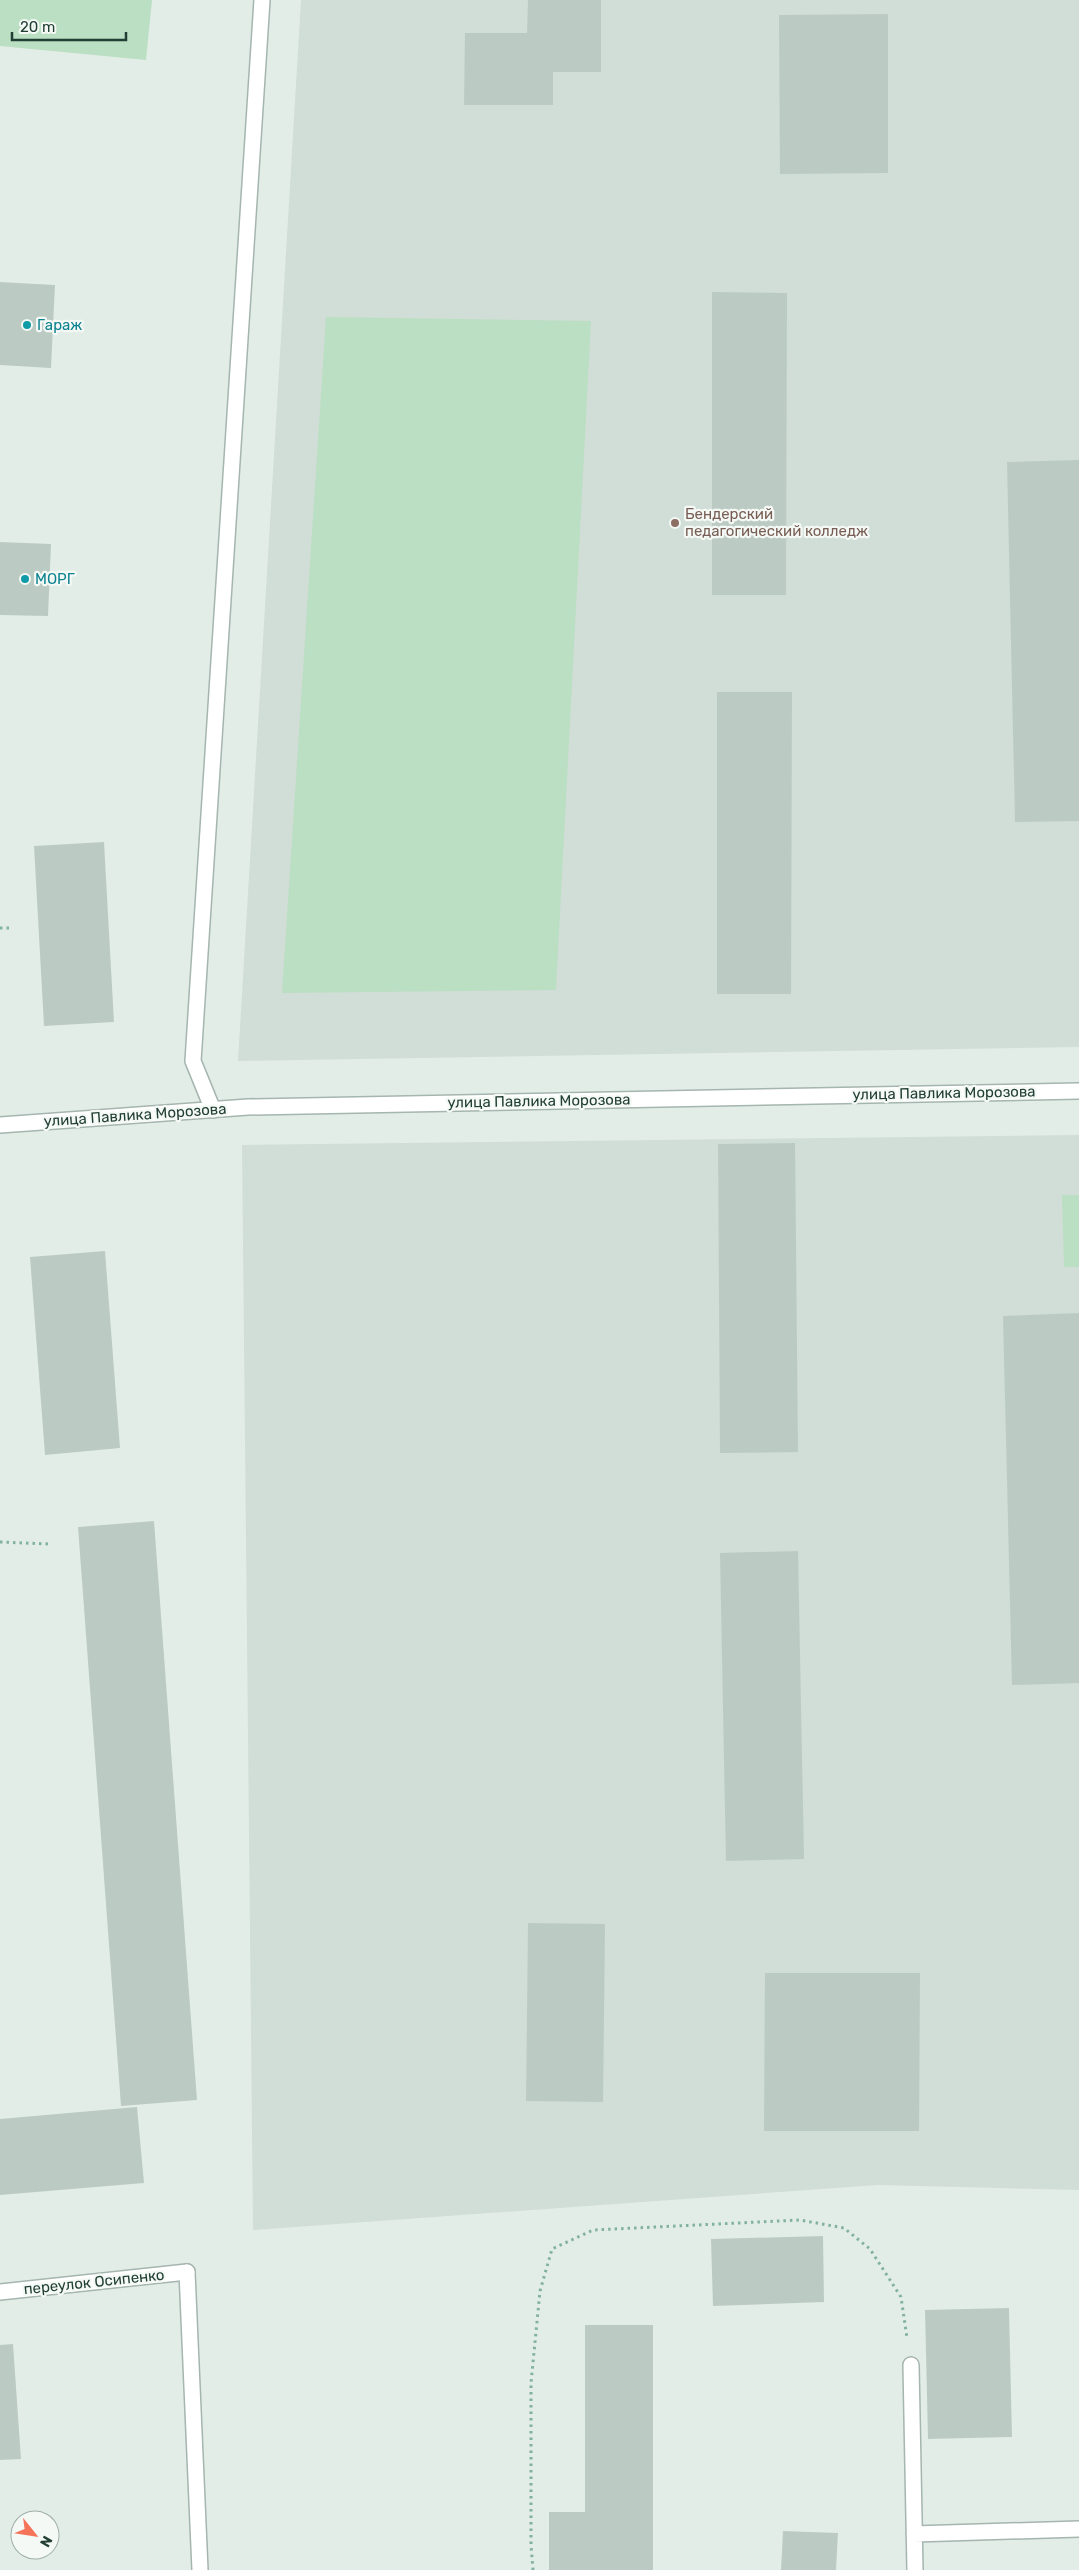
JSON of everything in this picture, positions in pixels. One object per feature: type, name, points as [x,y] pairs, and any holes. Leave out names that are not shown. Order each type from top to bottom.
[{"type":"street","points":[[213,1110],[193,1061],[262,0]]},
{"type":"street","name":"улица Павлика Морозова","points":[[0,1125],[213,1110],[1079,1091]]},
{"type":"street","name":"переулок Осипенко","points":[[0,2292],[187,2272],[200,2570]]},
{"type":"street","points":[[911,2365],[915,2570]]},
{"type":"street","points":[[914,2534],[1079,2530]]},
{"type":"path","points":[[0,928],[10,928]]},
{"type":"path","points":[[0,1542],[49,1544]]},
{"type":"path","points":[[533,2570],[531,2545],[531,2383],[540,2291],[552,2249],[593,2230],[800,2220],[844,2228],[870,2249],[901,2297],[911,2365]]},
{"type":"shaded area","name":"Бендерский педагогический колледж","points":[[301,0],[1079,0],[1079,1047],[238,1061]]},
{"type":"shaded area","points":[[1079,1135],[1079,2190],[878,2185],[253,2230],[242,1145]]},
{"type":"green space","points":[[0,0],[152,0],[146,60],[0,46]]},
{"type":"green space","points":[[326,317],[591,321],[556,990],[282,993]]},
{"type":"green space","points":[[1062,1195],[1079,1195],[1079,1267],[1064,1267]]},
{"type":"building","points":[[528,0],[601,0],[601,72],[553,72],[553,105],[464,105],[465,33],[527,33]]},
{"type":"building","points":[[888,14],[888,173],[780,174],[779,15]]},
{"type":"building","name":"Гараж","points":[[0,282],[55,285],[51,368],[0,365]]},
{"type":"building","points":[[712,292],[787,293],[786,595],[712,595]]},
{"type":"building","points":[[1079,460],[1079,821],[1015,822],[1007,462]]},
{"type":"building","name":"МОРГ","points":[[0,542],[51,544],[48,616],[0,615]]},
{"type":"building","points":[[717,692],[792,692],[791,994],[717,994]]},
{"type":"building","points":[[104,842],[114,1022],[44,1026],[34,846]]},
{"type":"building","points":[[795,1143],[798,1452],[720,1453],[718,1144]]},
{"type":"building","points":[[105,1251],[120,1448],[45,1455],[30,1257]]},
{"type":"building","points":[[1079,1313],[1079,1683],[1012,1685],[1003,1316]]},
{"type":"building","points":[[154,1521],[197,2100],[121,2106],[78,1527]]},
{"type":"building","points":[[798,1551],[804,1859],[726,1861],[720,1553]]},
{"type":"building","points":[[528,1923],[605,1924],[603,2102],[526,2101]]},
{"type":"building","points":[[765,1973],[920,1973],[919,2131],[764,2131]]},
{"type":"building","points":[[137,2107],[144,2183],[0,2195],[0,2119]]},
{"type":"building","points":[[823,2236],[824,2302],[713,2306],[711,2239]]},
{"type":"building","points":[[1009,2308],[1012,2437],[928,2439],[925,2310]]},
{"type":"building","points":[[585,2325],[653,2325],[653,2570],[549,2570],[549,2512],[585,2512]]},
{"type":"building","points":[[13,2344],[21,2459],[0,2460],[0,2345]]},
{"type":"building","points":[[783,2531],[838,2533],[836,2570],[781,2570]]},
{"type":"place","name":"Гараж","points":[[27,325]]},
{"type":"place","name":"Бендерский педагогический колледж","points":[[675,523]]},
{"type":"place","name":"МОРГ","points":[[25,579]]}]
